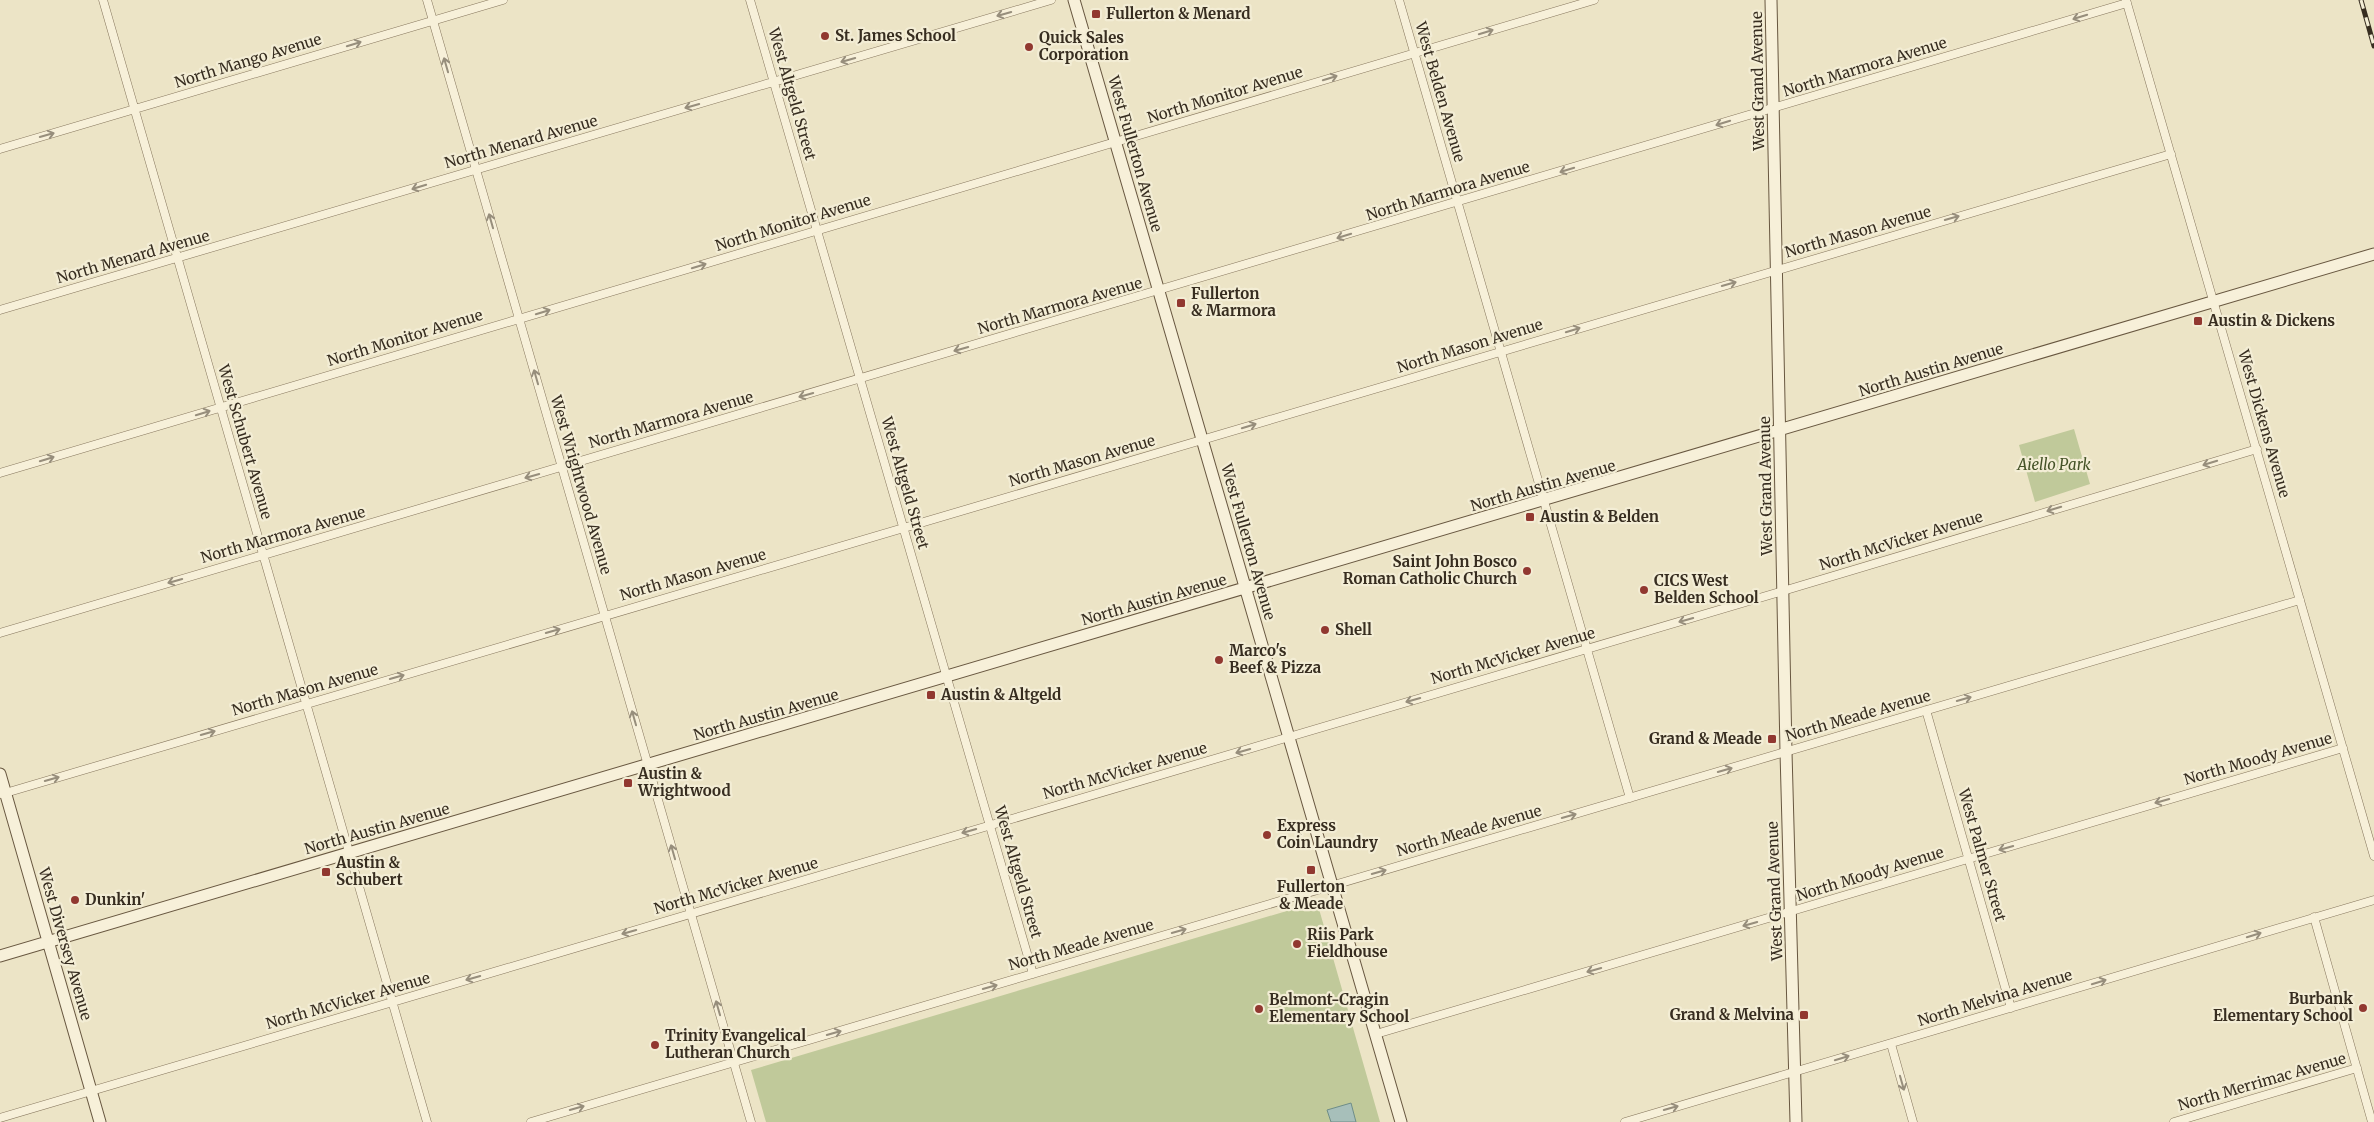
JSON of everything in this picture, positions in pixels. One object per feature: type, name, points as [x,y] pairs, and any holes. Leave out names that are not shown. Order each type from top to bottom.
[{"type":"main road","name":"West Fullerton Avenue","points":[[1074,0],[1402,1122]]},
{"type":"main road","name":"West Grand Avenue","points":[[1772,0],[1779,431],[1796,1122]]},
{"type":"main road","name":"North Austin Avenue","points":[[0,956],[1544,501],[2374,254]]},
{"type":"main road","name":"West Diversey Avenue","points":[[0,774],[3,794],[100,1122]]},
{"type":"street","name":"West Schubert Avenue","points":[[103,0],[427,1122]]},
{"type":"street","name":"West Wrightwood Avenue","points":[[427,0],[751,1122]]},
{"type":"street","name":"North Mango Avenue","points":[[0,149],[503,0]]},
{"type":"street","name":"West Altgeld Street","points":[[750,0],[1034,974]]},
{"type":"street","name":"North Menard Avenue","points":[[0,310],[1051,0]]},
{"type":"street","name":"West Belden Avenue","points":[[1399,0],[1630,798]]},
{"type":"street","name":"North Monitor Avenue","points":[[0,473],[1594,0]]},
{"type":"street","name":"North Marmora Avenue","points":[[0,633],[1159,291],[2126,2]]},
{"type":"street","name":"West Dickens Avenue","points":[[2126,2],[2374,856]]},
{"type":"street","name":"North Mason Avenue","points":[[3,794],[2171,154]]},
{"type":"street","name":"North McVicker Avenue","points":[[0,1118],[2257,449]]},
{"type":"street","name":"North Meade Avenue","points":[[531,1122],[2300,600]]},
{"type":"street","name":"West Palmer Street","points":[[1926,710],[2011,1008]]},
{"type":"street","name":"North Moody Avenue","points":[[1376,1034],[2343,748]]},
{"type":"street","name":"North Melvina Avenue","points":[[1625,1122],[2374,900]]},
{"type":"street","points":[[2314,918],[2372,1122]]},
{"type":"street","points":[[1891,1044],[1913,1122]]},
{"type":"street","name":"North Merrimac Avenue","points":[[2174,1122],[2357,1068]]},
{"type":"green space","name":"Aiello Park","points":[[2074,429],[2090,484],[2035,502],[2019,445]]},
{"type":"green space","points":[[1317,902],[1380,1122],[766,1122],[751,1070]]},
{"type":"water","points":[[1351,1103],[1356,1122],[1331,1122],[1327,1110]]},
{"type":"railway","points":[[2361,0],[2374,46]]},
{"type":"place","name":"Fullerton & Menard","points":[[1096,14]]},
{"type":"place","name":"St. James School","points":[[825,36]]},
{"type":"place","name":"Quick Sales Corporation","points":[[1029,47]]},
{"type":"place","name":"Fullerton & Marmora","points":[[1181,303]]},
{"type":"place","name":"Austin & Dickens","points":[[2198,321]]},
{"type":"place","name":"Austin & Belden","points":[[1530,517]]},
{"type":"place","name":"Saint John Bosco Roman Catholic Church","points":[[1527,571]]},
{"type":"place","name":"CICS West Belden School","points":[[1644,590]]},
{"type":"place","name":"Shell","points":[[1325,630]]},
{"type":"place","name":"Marco's Beef & Pizza","points":[[1219,660]]},
{"type":"place","name":"Austin & Altgeld","points":[[931,695]]},
{"type":"place","name":"Grand & Meade","points":[[1772,739]]},
{"type":"place","name":"Austin & Wrightwood","points":[[628,783]]},
{"type":"place","name":"Express Coin Laundry","points":[[1267,835]]},
{"type":"place","name":"Fullerton & Meade","points":[[1311,870]]},
{"type":"place","name":"Austin & Schubert","points":[[326,872]]},
{"type":"place","name":"Dunkin'","points":[[75,900]]},
{"type":"place","name":"Riis Park Fieldhouse","points":[[1297,944]]},
{"type":"place","name":"Burbank Elementary School","points":[[2363,1008]]},
{"type":"place","name":"Belmont-Cragin Elementary School","points":[[1259,1009]]},
{"type":"place","name":"Grand & Melvina","points":[[1804,1015]]},
{"type":"place","name":"Trinity Evangelical Lutheran Church","points":[[655,1045]]}]
